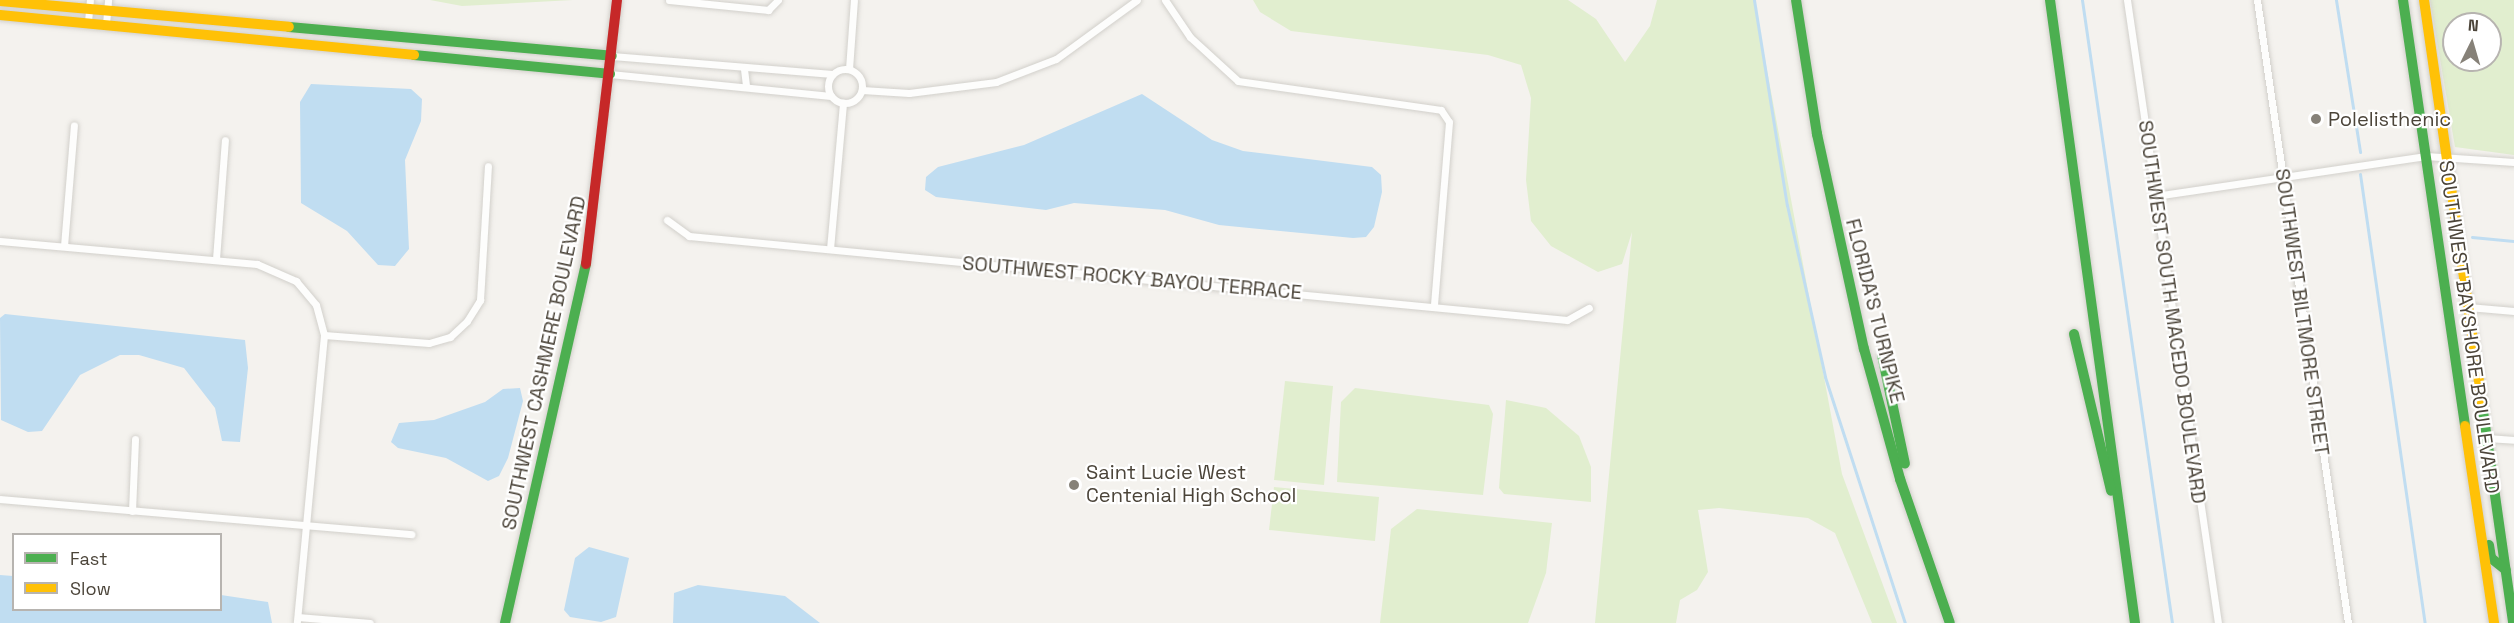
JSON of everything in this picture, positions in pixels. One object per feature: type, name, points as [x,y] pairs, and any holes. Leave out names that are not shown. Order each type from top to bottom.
[{"type":"main road","name":"SOUTHWEST CASHMERE BOULEVARD","points":[[505,623],[579,305],[618,0]]},
{"type":"main road","name":"FLORIDA'S TURNPIKE","points":[[1796,0],[1841,252],[1914,521],[1950,623]]},
{"type":"main road","points":[[2050,0],[2135,623]]},
{"type":"main road","name":"SOUTHWEST BAYSHORE BOULEVARD","points":[[2403,0],[2494,623]]},
{"type":"main road","name":"SOUTHWEST BAYSHORE BOULEVARD","points":[[2424,0],[2487,438],[2510,570],[2513,623]]},
{"type":"main road","points":[[0,1],[90,5],[107,12],[612,56]]},
{"type":"main road","points":[[0,15],[610,74]]},
{"type":"main road","points":[[2074,334],[2127,557]]},
{"type":"main road","points":[[1882,354],[1914,521]]},
{"type":"main road","points":[[2471,473],[2480,488],[2491,558],[2510,570]]},
{"type":"main road","points":[[2487,577],[2501,587],[2507,623]]},
{"type":"street","points":[[106,24],[108,0]]},
{"type":"street","points":[[669,0],[768,10],[778,0]]},
{"type":"street","points":[[849,69],[854,0]]},
{"type":"street","points":[[862,90],[957,90],[1018,75],[1056,59],[1137,0]]},
{"type":"street","points":[[1165,0],[1190,37],[1238,81],[1442,110],[1449,122],[1434,306]]},
{"type":"street","name":"SOUTHWEST SOUTH MACEDO BOULEVARD","points":[[2127,0],[2218,623]]},
{"type":"street","name":"SOUTHWEST BILTMORE STREET","points":[[2257,0],[2348,623]]},
{"type":"street","points":[[88,22],[90,5]]},
{"type":"street","points":[[612,56],[744,69],[832,74],[849,69]]},
{"type":"street","points":[[744,69],[746,85]]},
{"type":"street","points":[[610,74],[746,85],[831,96],[843,103],[853,102],[862,90],[861,78],[849,69]]},
{"type":"street","points":[[831,96],[832,74]]},
{"type":"street","points":[[830,249],[843,103]]},
{"type":"street","points":[[64,246],[74,125]]},
{"type":"street","points":[[216,259],[225,140]]},
{"type":"street","points":[[2155,196],[2283,179],[2426,156],[2446,155],[2514,162]]},
{"type":"street","points":[[324,335],[429,343],[450,337],[467,321],[480,300],[488,166]]},
{"type":"street","name":"SOUTHWEST ROCKY BAYOU TERRACE","points":[[667,220],[689,236],[1568,320],[1589,308]]},
{"type":"street","points":[[0,241],[256,264],[296,281],[316,305],[324,335],[297,620],[370,623]]},
{"type":"street","points":[[2468,307],[2514,311]]},
{"type":"street","points":[[2487,438],[2514,440]]},
{"type":"street","points":[[132,511],[135,439]]},
{"type":"street","points":[[0,500],[306,529],[412,534]]},
{"type":"green space","points":[[430,0],[573,0],[462,6]]},
{"type":"green space","points":[[1253,0],[1568,0],[1596,19],[1625,62],[1650,26],[1657,0],[1754,0],[1842,474],[1897,623],[1872,623],[1835,533],[1808,518],[1719,508],[1698,510],[1708,572],[1697,590],[1680,600],[1676,623],[1595,623],[1632,232],[1622,264],[1598,272],[1551,246],[1531,221],[1526,180],[1531,98],[1521,65],[1488,55],[1291,31],[1260,12]]},
{"type":"green space","points":[[2430,0],[2514,0],[2514,155],[2455,147],[2442,72],[2502,72],[2502,12],[2442,12],[2442,71]]},
{"type":"green space","points":[[1285,381],[1333,386],[1324,485],[1274,480]]},
{"type":"green space","points":[[1355,388],[1489,405],[1493,414],[1483,495],[1337,482],[1341,402]]},
{"type":"green space","points":[[1506,400],[1546,408],[1579,436],[1591,467],[1591,502],[1504,494],[1499,488]]},
{"type":"green space","points":[[1274,487],[1379,497],[1375,541],[1269,530]]},
{"type":"green space","points":[[1417,509],[1552,523],[1546,573],[1528,623],[1380,623],[1391,529]]},
{"type":"water","points":[[311,84],[411,89],[422,99],[421,121],[405,160],[409,249],[395,266],[378,265],[347,231],[301,203],[300,102]]},
{"type":"water","points":[[1142,94],[1212,140],[1243,151],[1372,167],[1381,175],[1382,192],[1374,227],[1366,237],[1353,238],[1219,225],[1165,210],[1074,203],[1046,210],[936,197],[925,190],[926,177],[938,167],[1024,145]]},
{"type":"water","points":[[5,314],[245,340],[248,368],[240,442],[222,441],[215,408],[184,368],[139,355],[120,355],[80,375],[42,431],[28,432],[1,420],[0,318]]},
{"type":"water","points":[[520,388],[523,401],[508,458],[499,476],[488,481],[446,458],[398,448],[391,442],[399,423],[434,420],[485,402],[503,389]]},
{"type":"water","points":[[589,547],[629,558],[616,617],[601,622],[570,617],[564,610],[575,558]]},
{"type":"water","points":[[0,575],[12,576],[12,611],[222,611],[222,595],[268,602],[272,623],[0,623]]},
{"type":"water","points":[[698,585],[785,596],[820,623],[673,623],[674,593]]},
{"type":"waterway","points":[[1754,0],[1787,205],[1825,377],[1905,623]]},
{"type":"waterway","points":[[2082,0],[2172,623]]},
{"type":"waterway","points":[[2336,0],[2360,152]]},
{"type":"waterway","points":[[2360,174],[2425,623]]},
{"type":"waterway","points":[[2472,237],[2514,241]]},
{"type":"traffic: fast","points":[[1796,0],[1817,134],[1864,349],[1900,479],[1950,623]]},
{"type":"traffic: fast","points":[[2050,0],[2135,623]]},
{"type":"traffic: fast","points":[[2403,0],[2465,426]]},
{"type":"traffic: fast","points":[[289,27],[612,56]]},
{"type":"traffic: fast","points":[[414,55],[610,74]]},
{"type":"traffic: fast","points":[[505,623],[586,264]]},
{"type":"traffic: fast","points":[[2074,334],[2111,491]]},
{"type":"traffic: fast","points":[[1882,355],[1905,464]]},
{"type":"traffic: fast","points":[[2482,404],[2513,623]]},
{"type":"traffic: fast","points":[[2489,545],[2491,558],[2506,570]]},
{"type":"traffic: slow","points":[[2424,0],[2482,404]]},
{"type":"traffic: slow","points":[[0,1],[289,27]]},
{"type":"traffic: slow","points":[[0,15],[414,55]]},
{"type":"traffic: slow","points":[[2465,426],[2494,623]]},
{"type":"traffic: jam","points":[[586,264],[617,0]]},
{"type":"place","name":"Polelisthenic","points":[[2316,119]]},
{"type":"place","name":"Saint Lucie West Centenial High School","points":[[1074,485]]}]
